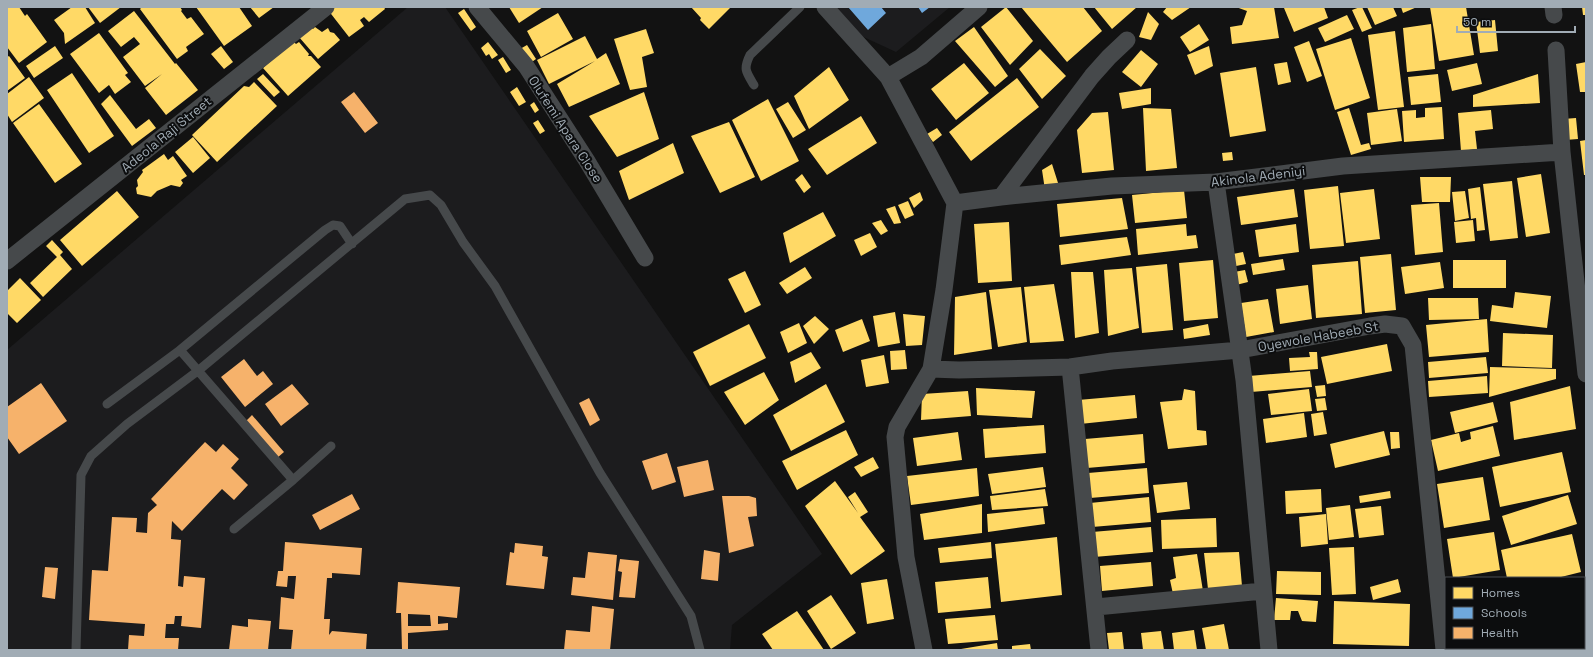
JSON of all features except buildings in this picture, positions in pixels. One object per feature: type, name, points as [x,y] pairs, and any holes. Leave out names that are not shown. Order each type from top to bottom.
[{"type":"street","name":"Adeola Raji Street","points":[[7,261],[326,7]]},
{"type":"street","name":"Olufemi Apara Close","points":[[477,7],[526,66],[587,161],[645,258]]},
{"type":"street","points":[[826,7],[888,77],[955,203],[944,290],[931,369],[897,427],[895,437],[906,557],[924,650]]},
{"type":"street","points":[[888,77],[921,57],[979,7]]},
{"type":"street","points":[[1001,196],[1092,76],[1127,40]]},
{"type":"street","points":[[1556,50],[1562,152],[1586,374]]},
{"type":"street","name":"Akinola Adeniyi","points":[[955,203],[1001,196],[1112,186],[1216,182],[1343,166],[1562,152]]},
{"type":"street","points":[[1216,182],[1240,350],[1269,650]]},
{"type":"street","name":"Oyewole Habeeb St","points":[[931,369],[958,370],[1070,367],[1112,361],[1240,350],[1385,324],[1402,326],[1413,345],[1444,650]]},
{"type":"street","points":[[1070,367],[1100,650]]},
{"type":"street","points":[[1096,608],[1263,591]]},
{"type":"lane","points":[[754,85],[746,72],[746,64],[750,55],[800,7]]},
{"type":"lane","points":[[76,650],[81,476],[91,456],[127,424],[199,370],[405,199],[430,196],[441,205],[463,242],[495,286],[600,473],[691,616],[700,650]]},
{"type":"lane","points":[[107,404],[180,350],[325,230],[333,225],[340,226],[352,244]]},
{"type":"lane","points":[[180,350],[199,370],[293,480]]},
{"type":"lane","points":[[234,529],[331,446]]},
{"type":"shaded area","points":[[408,7],[445,7],[822,554],[732,625],[730,650],[7,650],[7,350]]},
{"type":"shaded area","points":[[833,7],[950,7],[896,52],[855,33]]}]
